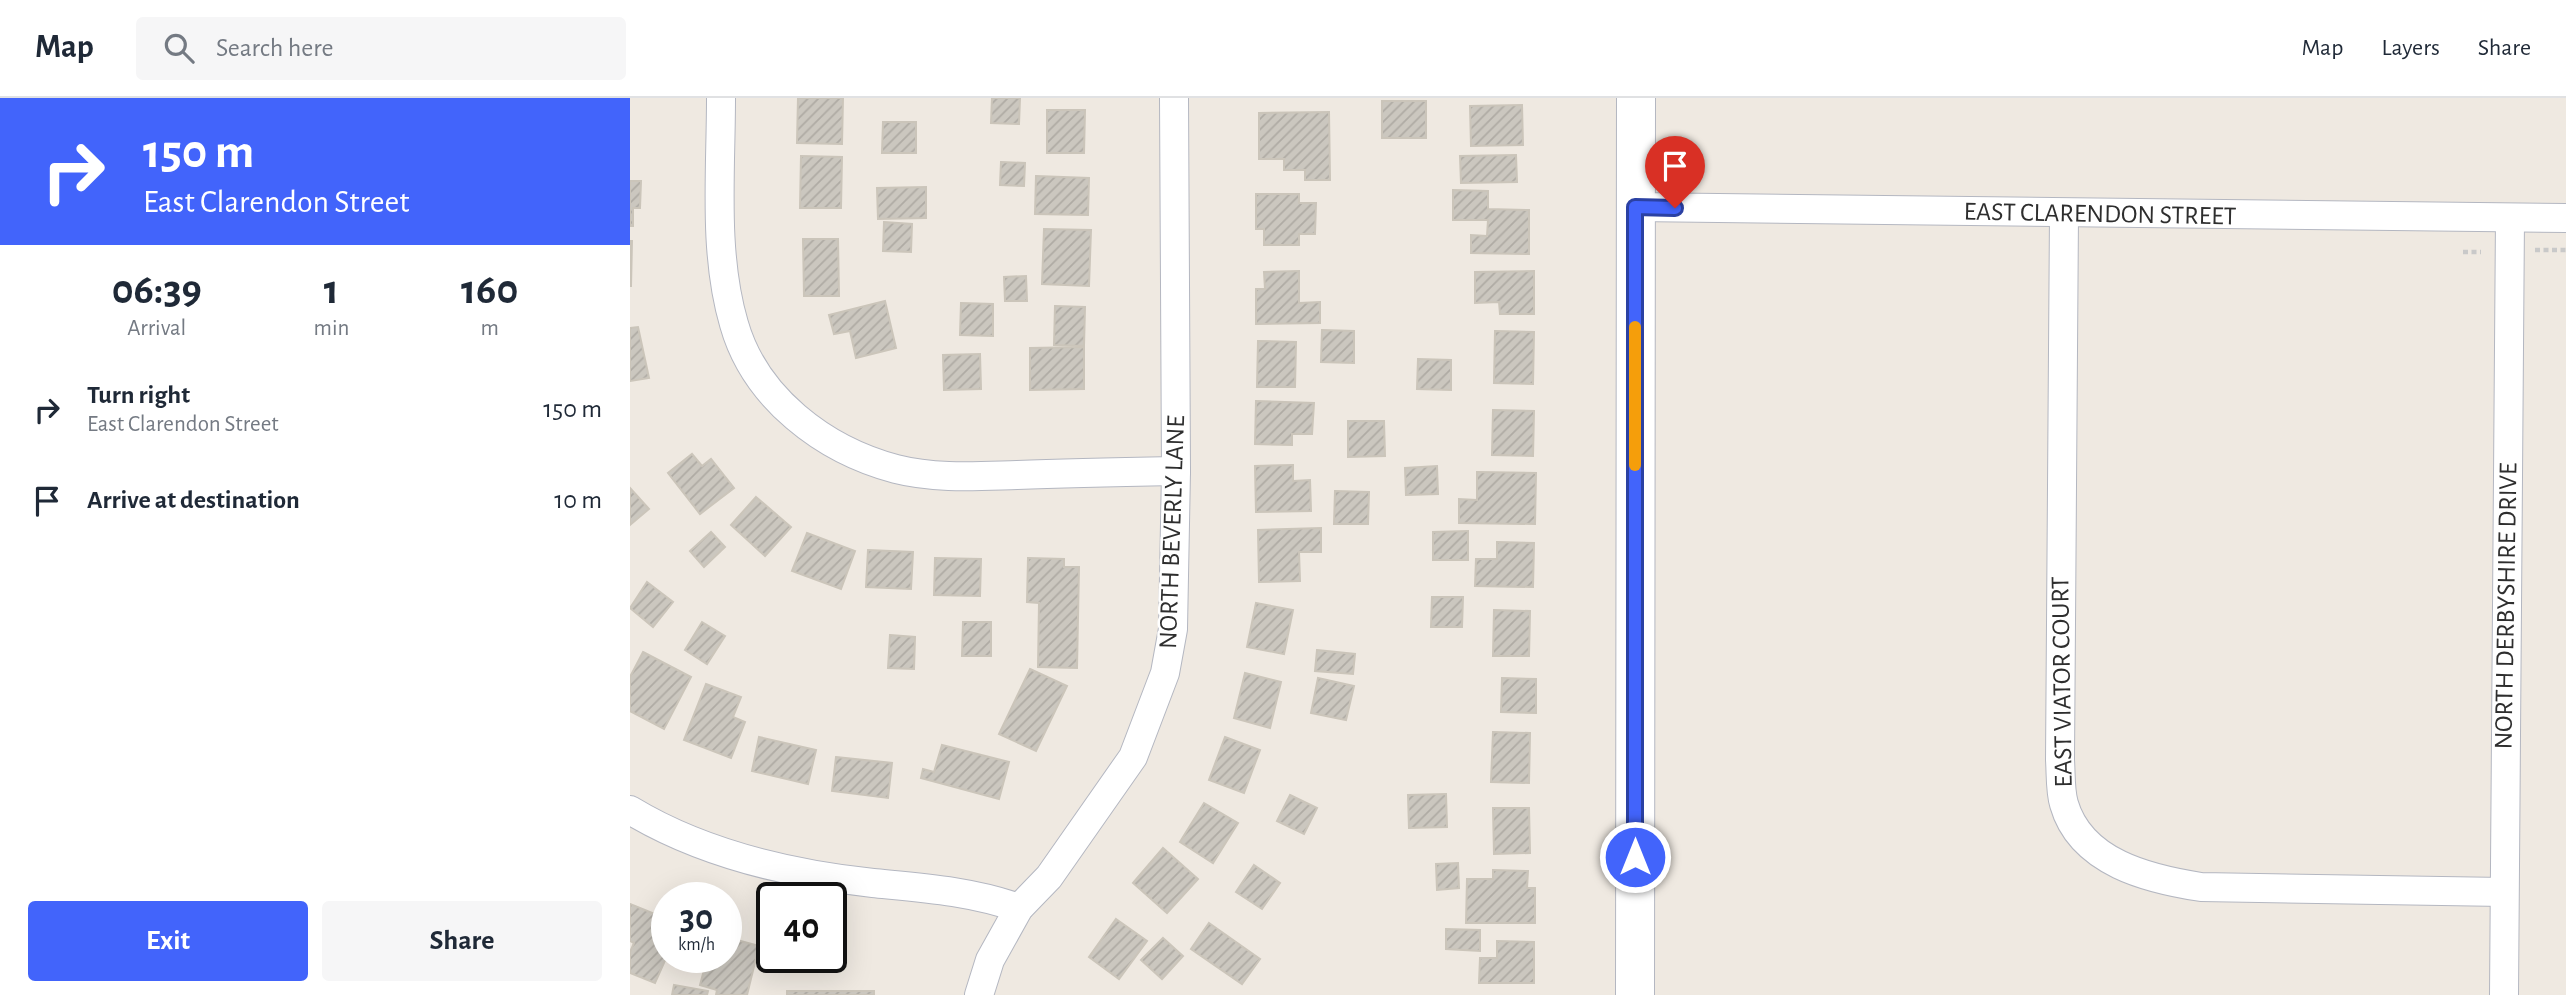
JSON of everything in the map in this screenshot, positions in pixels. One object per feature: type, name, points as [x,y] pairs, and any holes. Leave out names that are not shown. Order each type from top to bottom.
[{"type":"street","points":[[721,98],[721,237],[734,324],[748,359],[785,408],[850,454],[898,470],[961,476],[1176,471]]},
{"type":"street","name":"NORTH BEVERLY LANE","points":[[979,995],[990,960],[1019,908],[1049,877],[1133,757],[1150,720],[1166,673],[1173,629],[1176,471],[1174,98]]},
{"type":"street","points":[[1634,995],[1636,98]]},
{"type":"street","name":"EAST CLARENDON STREET","points":[[1635,207],[2566,218]]},
{"type":"street","name":"EAST VIATOR COURT","points":[[2063,214],[2060,761],[2064,804],[2081,836],[2110,861],[2154,880],[2201,887],[2504,892]]},
{"type":"street","name":"NORTH DERBYSHIRE DRIVE","points":[[2504,995],[2510,218]]},
{"type":"street","points":[[630,810],[696,844],[780,866],[870,882],[939,887],[982,895],[1019,908]]},
{"type":"building","points":[[798,98],[843,98],[842,144],[797,143]]},
{"type":"building","points":[[992,98],[1020,98],[1019,124],[991,123]]},
{"type":"building","points":[[1382,101],[1426,101],[1426,138],[1382,138]]},
{"type":"building","points":[[1522,105],[1523,145],[1471,146],[1470,106]]},
{"type":"building","points":[[1047,110],[1085,110],[1084,153],[1047,153]]},
{"type":"building","points":[[1329,112],[1330,180],[1305,180],[1305,170],[1284,170],[1284,159],[1259,159],[1259,113]]},
{"type":"building","points":[[883,122],[916,122],[916,153],[882,153]]},
{"type":"building","points":[[1516,155],[1517,182],[1461,183],[1460,156]]},
{"type":"building","points":[[801,156],[842,157],[841,208],[800,208]]},
{"type":"building","points":[[1001,162],[1025,163],[1024,186],[1000,185]]},
{"type":"building","points":[[1036,176],[1089,178],[1088,215],[1035,214]]},
{"type":"building","points":[[630,181],[641,181],[640,208],[633,208],[633,226],[630,226]]},
{"type":"building","points":[[926,187],[926,218],[878,219],[877,188]]},
{"type":"building","points":[[1453,190],[1488,191],[1488,209],[1529,210],[1529,254],[1471,253],[1471,235],[1487,236],[1488,220],[1453,220]]},
{"type":"building","points":[[1256,194],[1299,194],[1299,203],[1316,203],[1315,234],[1299,234],[1299,245],[1264,245],[1264,229],[1256,229]]},
{"type":"building","points":[[884,222],[912,224],[911,252],[883,251]]},
{"type":"building","points":[[1044,229],[1091,230],[1089,286],[1042,284]]},
{"type":"building","points":[[803,239],[838,239],[839,296],[804,296]]},
{"type":"building","points":[[632,241],[631,286],[630,286]]},
{"type":"building","points":[[1299,271],[1299,303],[1320,302],[1320,323],[1256,324],[1256,289],[1265,289],[1264,272]]},
{"type":"building","points":[[1534,271],[1534,314],[1500,314],[1499,302],[1475,303],[1475,272]]},
{"type":"building","points":[[1026,276],[1027,301],[1005,301],[1004,277]]},
{"type":"building","points":[[885,301],[896,348],[856,358],[850,331],[834,334],[829,315]]},
{"type":"building","points":[[961,303],[993,304],[993,336],[960,335]]},
{"type":"building","points":[[1055,306],[1085,307],[1084,346],[1054,345]]},
{"type":"building","points":[[638,327],[649,378],[630,381],[630,328]]},
{"type":"building","points":[[1322,330],[1354,331],[1354,363],[1321,362]]},
{"type":"building","points":[[1495,331],[1534,332],[1533,384],[1494,383]]},
{"type":"building","points":[[1258,341],[1296,342],[1295,387],[1257,387]]},
{"type":"building","points":[[1084,347],[1084,389],[1030,390],[1030,348]]},
{"type":"building","points":[[980,354],[981,389],[944,390],[943,355]]},
{"type":"building","points":[[1418,359],[1451,360],[1451,390],[1417,389]]},
{"type":"building","points":[[1256,401],[1314,403],[1312,434],[1292,434],[1292,445],[1255,444]]},
{"type":"building","points":[[1493,410],[1534,411],[1533,456],[1492,455]]},
{"type":"building","points":[[1348,421],[1384,421],[1385,456],[1348,457]]},
{"type":"building","points":[[692,454],[702,466],[711,459],[734,488],[700,514],[668,473]]},
{"type":"building","points":[[1293,465],[1293,481],[1310,480],[1311,511],[1256,512],[1255,466]]},
{"type":"building","points":[[1437,466],[1438,494],[1406,495],[1405,468]]},
{"type":"building","points":[[1477,472],[1536,473],[1535,524],[1459,523],[1459,499],[1477,500]]},
{"type":"building","points":[[630,488],[649,509],[630,525]]},
{"type":"building","points":[[1335,491],[1369,492],[1368,524],[1334,524]]},
{"type":"building","points":[[756,497],[791,527],[765,556],[731,525]]},
{"type":"building","points":[[1321,528],[1321,552],[1299,552],[1300,581],[1259,582],[1258,530]]},
{"type":"building","points":[[1468,531],[1468,560],[1433,560],[1433,532]]},
{"type":"building","points":[[711,532],[725,547],[704,567],[690,551]]},
{"type":"building","points":[[807,533],[855,551],[841,589],[792,571]]},
{"type":"building","points":[[1497,542],[1534,543],[1533,587],[1475,586],[1476,559],[1497,559]]},
{"type":"building","points":[[868,550],[913,552],[911,589],[866,587]]},
{"type":"building","points":[[935,558],[981,559],[980,596],[934,595]]},
{"type":"building","points":[[1028,558],[1064,559],[1064,567],[1079,567],[1077,668],[1038,667],[1039,603],[1027,602]]},
{"type":"building","points":[[647,582],[673,602],[653,627],[630,608]]},
{"type":"building","points":[[1432,597],[1463,597],[1462,627],[1431,627]]},
{"type":"building","points":[[1256,603],[1293,610],[1284,654],[1247,647]]},
{"type":"building","points":[[1494,610],[1530,611],[1529,656],[1493,656]]},
{"type":"building","points":[[702,622],[725,636],[707,664],[685,650]]},
{"type":"building","points":[[963,622],[991,622],[991,656],[962,656]]},
{"type":"building","points":[[890,635],[915,637],[914,669],[888,668]]},
{"type":"building","points":[[1317,650],[1355,654],[1353,674],[1315,671]]},
{"type":"building","points":[[643,652],[691,677],[664,729],[630,711],[630,677]]},
{"type":"building","points":[[1030,669],[1067,686],[1036,751],[999,734]]},
{"type":"building","points":[[1245,673],[1281,682],[1270,728],[1234,718]]},
{"type":"building","points":[[1318,678],[1354,686],[1346,720],[1311,713]]},
{"type":"building","points":[[1502,678],[1536,679],[1536,713],[1501,712]]},
{"type":"building","points":[[706,684],[741,697],[733,717],[745,722],[731,758],[684,740]]},
{"type":"building","points":[[1493,732],[1530,733],[1529,783],[1491,782]]},
{"type":"building","points":[[759,737],[816,750],[808,784],[752,771]]},
{"type":"building","points":[[1225,737],[1260,750],[1244,793],[1209,780]]},
{"type":"building","points":[[942,745],[1009,762],[999,799],[921,778],[923,769],[934,772]]},
{"type":"building","points":[[836,757],[892,763],[888,798],[832,791]]},
{"type":"building","points":[[1446,794],[1447,827],[1409,828],[1408,795]]},
{"type":"building","points":[[1290,795],[1317,808],[1304,834],[1277,821]]},
{"type":"building","points":[[1204,803],[1238,823],[1213,863],[1180,842]]},
{"type":"building","points":[[1493,808],[1529,808],[1530,853],[1494,854]]},
{"type":"building","points":[[1163,848],[1198,879],[1167,913],[1133,883]]},
{"type":"building","points":[[1458,863],[1459,888],[1437,890],[1436,864]]},
{"type":"building","points":[[1254,865],[1280,883],[1262,909],[1236,892]]},
{"type":"building","points":[[1493,870],[1528,871],[1527,888],[1535,888],[1535,923],[1466,923],[1467,879],[1493,879]]},
{"type":"building","points":[[630,904],[651,913],[651,973],[659,973],[655,983],[630,973],[630,952],[634,943],[630,941]]},
{"type":"building","points":[[1116,919],[1147,941],[1119,979],[1089,957]]},
{"type":"building","points":[[1209,923],[1260,959],[1242,984],[1191,949]]},
{"type":"building","points":[[1446,929],[1480,930],[1480,951],[1446,949]]},
{"type":"building","points":[[1163,938],[1183,956],[1162,979],[1141,960]]},
{"type":"building","points":[[742,941],[756,945],[756,958],[747,995],[716,995],[717,990],[700,985],[703,973],[742,973]]},
{"type":"building","points":[[1497,941],[1534,942],[1534,983],[1479,983],[1480,958],[1497,958]]},
{"type":"building","points":[[674,985],[708,991],[707,995],[672,995]]},
{"type":"building","points":[[787,991],[874,991],[874,995],[787,995]]},
{"type":"slow traffic","points":[[1635,327],[1635,465]]},
{"type":"route","points":[[1635,857],[1635,207],[1675,208]]}]
